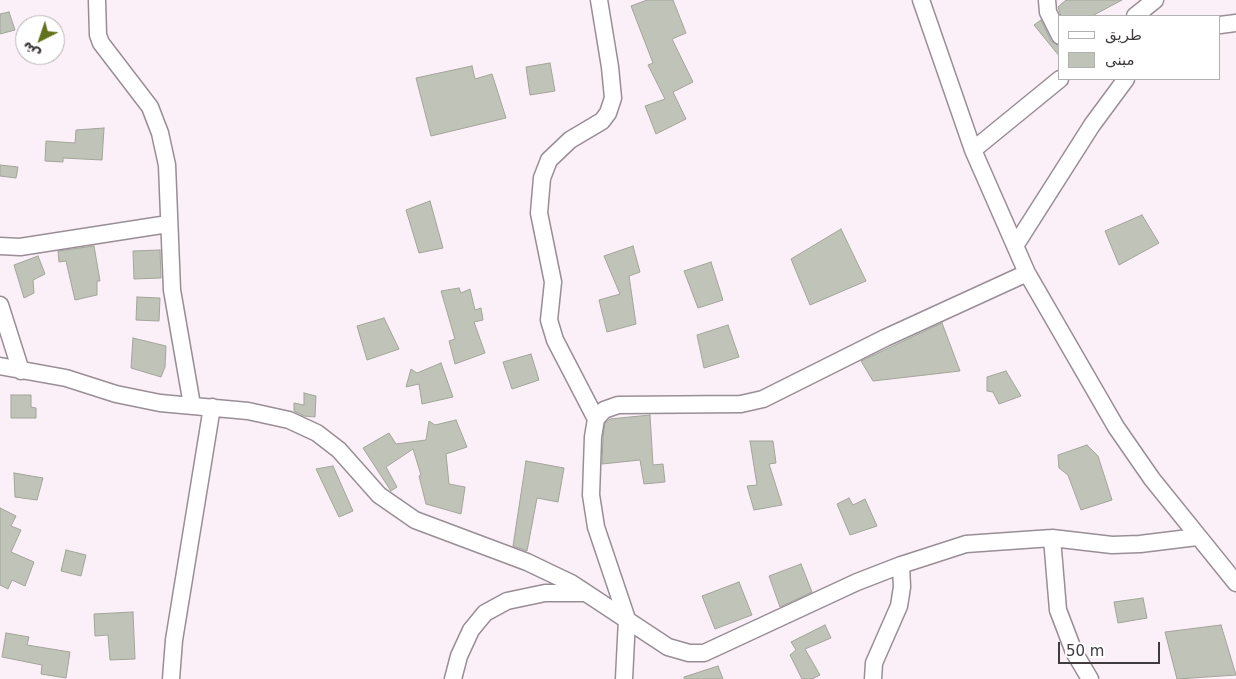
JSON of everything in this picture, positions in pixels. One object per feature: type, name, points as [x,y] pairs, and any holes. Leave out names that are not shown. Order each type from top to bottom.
[{"type":"street","points":[[97,0],[98,35],[101,43],[150,107],[160,133],[167,164],[172,290],[192,405]]},
{"type":"street","points":[[596,419],[554,340],[549,320],[553,282],[539,213],[542,178],[549,160],[570,140],[602,121],[608,113],[612,98],[610,67],[599,0]]},
{"type":"street","points":[[921,0],[973,150],[1028,273],[1116,427],[1152,479],[1236,583]]},
{"type":"street","points":[[1047,0],[1048,12],[1058,32]]},
{"type":"street","points":[[1136,15],[1155,0]]},
{"type":"street","points":[[1221,25],[1236,23]]},
{"type":"street","points":[[973,150],[1059,80]]},
{"type":"street","points":[[1015,246],[1092,125],[1125,80]]},
{"type":"street","points":[[0,246],[20,247],[107,235],[168,224]]},
{"type":"street","points":[[624,679],[627,619],[596,528],[591,496],[593,437],[596,419],[604,410],[618,405],[742,404],[763,399],[885,338],[1028,273]]},
{"type":"street","points":[[0,305],[21,371]]},
{"type":"street","points":[[0,366],[66,378],[116,394],[160,403],[248,411],[289,420],[317,433],[339,450],[379,495],[415,520],[527,562],[586,593],[668,647],[689,653],[704,653],[733,642],[781,616],[901,565],[966,544],[1052,538],[1112,545],[1140,544],[1197,537]]},
{"type":"street","points":[[171,679],[174,640],[212,407]]},
{"type":"street","points":[[1052,538],[1058,610],[1074,652],[1090,679]]},
{"type":"street","points":[[873,679],[874,663],[899,606],[902,587],[901,565]]},
{"type":"street","points":[[453,679],[459,656],[471,630],[486,613],[507,601],[545,593],[586,593]]},
{"type":"building","points":[[647,0],[673,0],[686,33],[672,39],[693,82],[673,92],[686,119],[656,134],[645,106],[665,99],[648,65],[653,63],[631,6]]},
{"type":"building","points":[[1066,0],[1122,0],[1094,15],[1061,15],[1058,7]]},
{"type":"building","points":[[9,12],[15,30],[0,34],[0,14]]},
{"type":"building","points":[[1041,20],[1051,41],[1058,45],[1058,55],[1034,25]]},
{"type":"building","points":[[550,63],[555,91],[530,95],[526,67]]},
{"type":"building","points":[[472,66],[475,79],[492,74],[506,118],[431,136],[416,78]]},
{"type":"building","points":[[104,128],[102,160],[63,158],[63,162],[45,161],[46,141],[75,143],[76,130]]},
{"type":"building","points":[[0,165],[18,167],[16,178],[0,176]]},
{"type":"building","points":[[430,201],[443,248],[419,253],[406,210]]},
{"type":"building","points":[[1142,215],[1159,243],[1119,265],[1105,231]]},
{"type":"building","points":[[841,229],[866,281],[810,305],[791,259]]},
{"type":"building","points":[[94,246],[100,281],[97,281],[97,295],[75,300],[66,261],[59,262],[58,251]]},
{"type":"building","points":[[633,246],[640,272],[629,276],[636,324],[607,332],[599,300],[620,294],[604,256]]},
{"type":"building","points":[[160,250],[161,278],[134,279],[133,251]]},
{"type":"building","points":[[38,256],[45,274],[33,280],[34,293],[24,298],[14,265]]},
{"type":"building","points":[[711,262],[723,300],[698,308],[684,271]]},
{"type":"building","points":[[459,288],[461,293],[470,289],[475,310],[481,308],[483,320],[474,322],[485,353],[455,364],[449,341],[455,339],[441,291]]},
{"type":"building","points":[[137,297],[160,298],[159,321],[136,320]]},
{"type":"building","points":[[384,318],[399,349],[367,360],[357,326]]},
{"type":"building","points":[[942,323],[960,371],[873,381],[861,361]]},
{"type":"building","points":[[728,325],[739,357],[704,368],[697,335]]},
{"type":"building","points":[[133,338],[166,346],[165,367],[161,377],[131,368]]},
{"type":"building","points":[[531,354],[539,380],[512,389],[503,362]]},
{"type":"building","points":[[441,363],[453,397],[422,404],[419,384],[406,387],[411,369],[417,373]]},
{"type":"building","points":[[1006,371],[1021,396],[999,404],[993,392],[987,391],[987,377]]},
{"type":"building","points":[[304,393],[316,396],[315,417],[304,416],[294,411],[294,403],[304,405]]},
{"type":"building","points":[[11,395],[31,395],[31,407],[36,408],[36,418],[11,418]]},
{"type":"building","points":[[650,415],[653,465],[663,464],[665,482],[644,484],[640,460],[602,464],[603,438],[605,423],[610,419]]},
{"type":"building","points":[[456,420],[467,447],[446,454],[449,484],[465,487],[461,514],[426,504],[419,476],[421,475],[413,449],[386,467],[397,487],[391,491],[363,448],[389,433],[396,444],[426,440],[429,421],[435,425]]},
{"type":"building","points":[[750,441],[773,441],[776,463],[769,464],[782,505],[754,510],[747,486],[757,485]]},
{"type":"building","points":[[1087,445],[1098,456],[1112,500],[1081,510],[1068,475],[1059,468],[1058,455]]},
{"type":"building","points":[[526,461],[564,468],[558,502],[537,498],[527,551],[513,546]]},
{"type":"building","points":[[333,466],[353,511],[339,517],[316,469]]},
{"type":"building","points":[[14,473],[43,478],[37,500],[15,497]]},
{"type":"building","points":[[849,498],[853,505],[865,499],[877,526],[850,535],[837,504]]},
{"type":"building","points":[[0,508],[16,516],[11,526],[21,530],[11,552],[34,562],[25,586],[12,580],[8,589],[0,585]]},
{"type":"building","points":[[66,550],[86,555],[81,576],[61,571]]},
{"type":"building","points":[[801,564],[812,592],[780,607],[769,576]]},
{"type":"building","points":[[739,582],[752,615],[715,629],[702,596]]},
{"type":"building","points":[[1143,598],[1147,618],[1118,623],[1114,602]]},
{"type":"building","points":[[133,612],[135,659],[110,660],[108,635],[95,636],[94,614]]},
{"type":"building","points":[[825,625],[831,638],[805,649],[820,675],[812,679],[802,679],[790,655],[796,650],[791,642]]},
{"type":"building","points":[[1221,625],[1236,675],[1177,679],[1165,632]]},
{"type":"building","points":[[6,633],[29,637],[27,645],[70,652],[66,678],[41,674],[42,665],[2,657]]},
{"type":"building","points":[[718,666],[723,679],[684,679],[684,677]]}]
